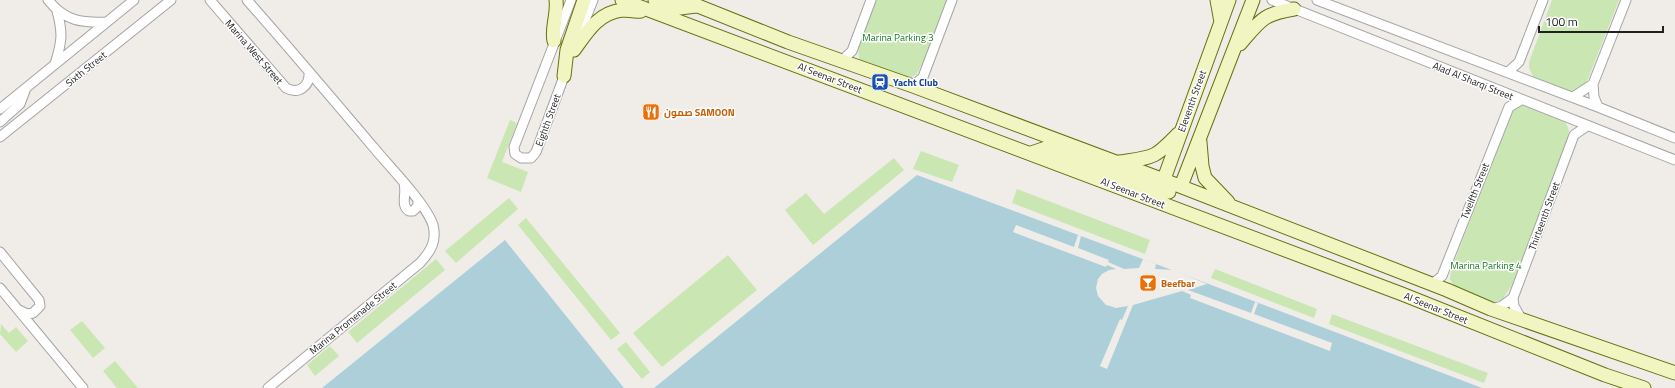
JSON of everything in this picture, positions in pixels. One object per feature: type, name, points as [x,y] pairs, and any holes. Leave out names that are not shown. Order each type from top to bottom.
[{"type":"street","points":[[48,0],[56,11],[62,36],[54,65]]},
{"type":"street","points":[[0,109],[134,0]]},
{"type":"street","name":"Sixth Street","points":[[0,137],[168,2],[177,0]]},
{"type":"street","points":[[247,0],[404,183],[418,201],[418,206],[413,211],[409,211],[404,207],[406,191],[404,183]]},
{"type":"street","points":[[554,41],[552,33],[557,12],[556,0]]},
{"type":"street","name":"Eighth Street","points":[[571,0],[514,147],[516,154],[521,158],[531,158],[536,152],[593,0]]},
{"type":"street","points":[[564,76],[567,50],[584,0]]},
{"type":"street","name":"Al Seenar Street","points":[[622,0],[653,5],[1031,153],[1046,148],[1160,191],[1402,294],[1605,375],[1644,388]]},
{"type":"street","name":"Al Seenar Street","points":[[683,0],[788,42],[913,86],[1117,162],[1160,191]]},
{"type":"street","points":[[857,67],[853,61],[852,51],[871,0]]},
{"type":"street","points":[[913,86],[922,77],[952,0]]},
{"type":"street","points":[[1216,0],[1221,22]]},
{"type":"street","name":"Eleventh Street","points":[[1160,191],[1229,0]]},
{"type":"street","name":"Eleventh Street","points":[[1181,186],[1253,0]]},
{"type":"street","name":"Alad Al Sharqi Street","points":[[1272,0],[1675,160]]},
{"type":"street","name":"Alad Al Sharqi Street","points":[[1317,0],[1508,72],[1675,138]]},
{"type":"street","points":[[1508,72],[1519,62],[1543,0]]},
{"type":"street","points":[[1598,107],[1594,97],[1593,84],[1626,0]]},
{"type":"street","name":"Marina West Street","points":[[208,1],[286,88],[294,92],[304,87],[314,87],[325,91]]},
{"type":"street","points":[[574,50],[591,28],[603,16],[624,10],[639,12],[653,5],[680,8],[700,6]]},
{"type":"street","points":[[1233,51],[1253,28],[1265,18],[1275,12],[1294,9]]},
{"type":"street","points":[[56,11],[82,22],[107,22]]},
{"type":"street","points":[[841,61],[852,51]]},
{"type":"street","points":[[1519,62],[1521,73],[1525,79]]},
{"type":"street","points":[[304,87],[308,81],[309,72]]},
{"type":"street","points":[[922,77],[924,87],[928,92]]},
{"type":"street","points":[[1574,98],[1593,84]]},
{"type":"street","points":[[0,122],[20,104],[26,88]]},
{"type":"street","points":[[1502,92],[1509,107],[1521,100]]},
{"type":"street","name":"Twelfth Street","points":[[1437,280],[1509,107]]},
{"type":"street","points":[[1567,118],[1574,135],[1587,126]]},
{"type":"street","points":[[1117,162],[1140,160],[1154,156],[1182,129]]},
{"type":"street","name":"Thirteenth Street","points":[[1513,298],[1574,135]]},
{"type":"street","points":[[1200,138],[1202,166],[1205,178],[1232,206]]},
{"type":"street","points":[[1160,191],[1171,192],[1181,186]]},
{"type":"street","name":"Al Seenar Street","points":[[1181,186],[1437,280],[1447,290],[1491,309],[1675,374]]},
{"type":"street","name":"Marina Promenade Street","points":[[268,388],[429,254],[434,244],[434,232],[432,223],[418,201]]},
{"type":"street","points":[[0,252],[37,296],[40,306],[33,313],[26,314],[18,310]]},
{"type":"street","points":[[0,288],[83,388]]},
{"type":"street","points":[[1491,309],[1502,306],[1513,298],[1514,306],[1522,320]]},
{"type":"street","points":[[33,313],[39,336]]},
{"type":"green space","name":"Marina Parking 3","points":[[876,0],[948,0],[924,61],[916,75],[903,80],[877,71],[863,64],[859,59],[858,52],[862,33]]},
{"type":"green space","points":[[1552,0],[1619,0],[1586,84],[1574,91],[1561,90],[1535,80],[1529,68],[1529,62]]},
{"type":"green space","name":"Marina Parking 4","points":[[1521,105],[1530,105],[1565,121],[1569,130],[1567,144],[1512,285],[1502,300],[1494,302],[1485,301],[1455,288],[1450,279],[1451,270],[1513,110]]},
{"type":"green space","points":[[510,120],[517,123],[502,162],[528,172],[521,192],[487,178]]},
{"type":"green space","points":[[921,151],[959,165],[952,182],[913,169]]},
{"type":"green space","points":[[894,158],[904,170],[813,245],[785,210],[806,193],[824,214]]},
{"type":"green space","points":[[1017,189],[1150,240],[1145,254],[1012,203]]},
{"type":"green space","points":[[509,198],[518,209],[456,263],[445,251]]},
{"type":"green space","points":[[526,218],[620,333],[611,340],[518,225]]},
{"type":"green space","points":[[728,255],[757,290],[662,367],[633,333]]},
{"type":"green space","points":[[436,259],[445,270],[357,343],[348,332]]},
{"type":"green space","points":[[1215,269],[1317,309],[1314,318],[1211,278]]},
{"type":"green space","points":[[1332,314],[1488,373],[1484,383],[1329,324]]},
{"type":"green space","points":[[82,321],[105,348],[93,358],[70,330]]},
{"type":"green space","points":[[1,324],[9,333],[16,327],[28,341],[16,352],[0,334]]},
{"type":"green space","points":[[626,342],[650,372],[642,379],[617,349]]},
{"type":"green space","points":[[330,346],[339,356],[315,376],[307,365]]},
{"type":"green space","points":[[115,361],[138,388],[117,388],[103,371]]},
{"type":"water","points":[[917,175],[1156,264],[1482,388],[654,388]]},
{"type":"water","points":[[505,240],[624,388],[322,388]]},
{"type":"pier","points":[[1016,225],[1074,247],[1078,235],[1081,236],[1078,248],[1109,260],[1108,262],[1124,269],[1139,268],[1143,259],[1156,264],[1155,269],[1173,270],[1207,284],[1188,290],[1251,313],[1255,302],[1258,303],[1254,314],[1332,343],[1330,351],[1190,298],[1191,295],[1182,291],[1133,305],[1107,369],[1100,366],[1120,319],[1122,320],[1128,306],[1116,308],[1106,305],[1098,296],[1096,288],[1098,279],[1102,274],[1109,270],[1116,269],[1107,265],[1106,267],[1013,232]]},
{"type":"place","name":"Yacht Club","points":[[880,82]]},
{"type":"place","name":"صمون SAMOON","points":[[651,112]]},
{"type":"place","name":"Beefbar","points":[[1148,283]]}]
